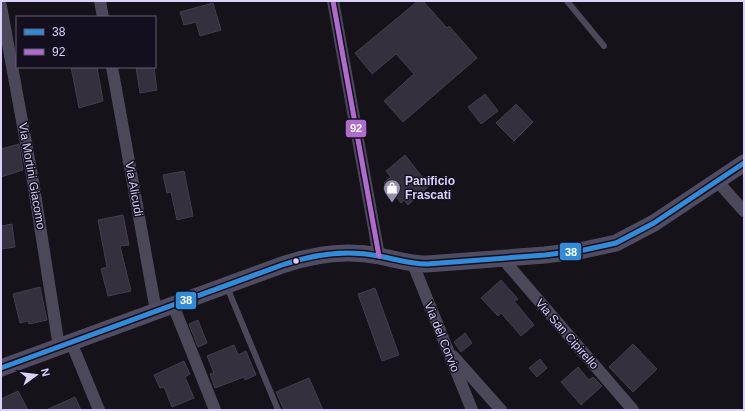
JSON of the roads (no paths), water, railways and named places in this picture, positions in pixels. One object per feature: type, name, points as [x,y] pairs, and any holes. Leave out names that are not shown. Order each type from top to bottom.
[{"type":"street","points":[[100,1],[103,16]]},
{"type":"street","points":[[333,1],[379,256]]},
{"type":"street","name":"Via Mortini Giacomo","points":[[1,6],[65,344],[99,410]]},
{"type":"street","name":"Via Alicudi","points":[[112,68],[156,311]]},
{"type":"street","points":[[1,368],[290,262],[319,255],[346,252],[379,256],[413,264],[447,263],[559,254],[616,243],[654,223],[718,182],[744,163]]},
{"type":"street","points":[[718,182],[744,211]]},
{"type":"street","name":"Via San Cipirello","points":[[502,258],[633,410]]},
{"type":"street","name":"Via del Corvio","points":[[413,264],[472,410]]},
{"type":"street","points":[[173,305],[215,410]]},
{"type":"street","points":[[447,349],[501,410]]},
{"type":"lane","points":[[567,1],[604,46]]},
{"type":"lane","points":[[227,285],[278,410]]},
{"type":"place","name":"Panificio Frascati","points":[[392,203]]}]
